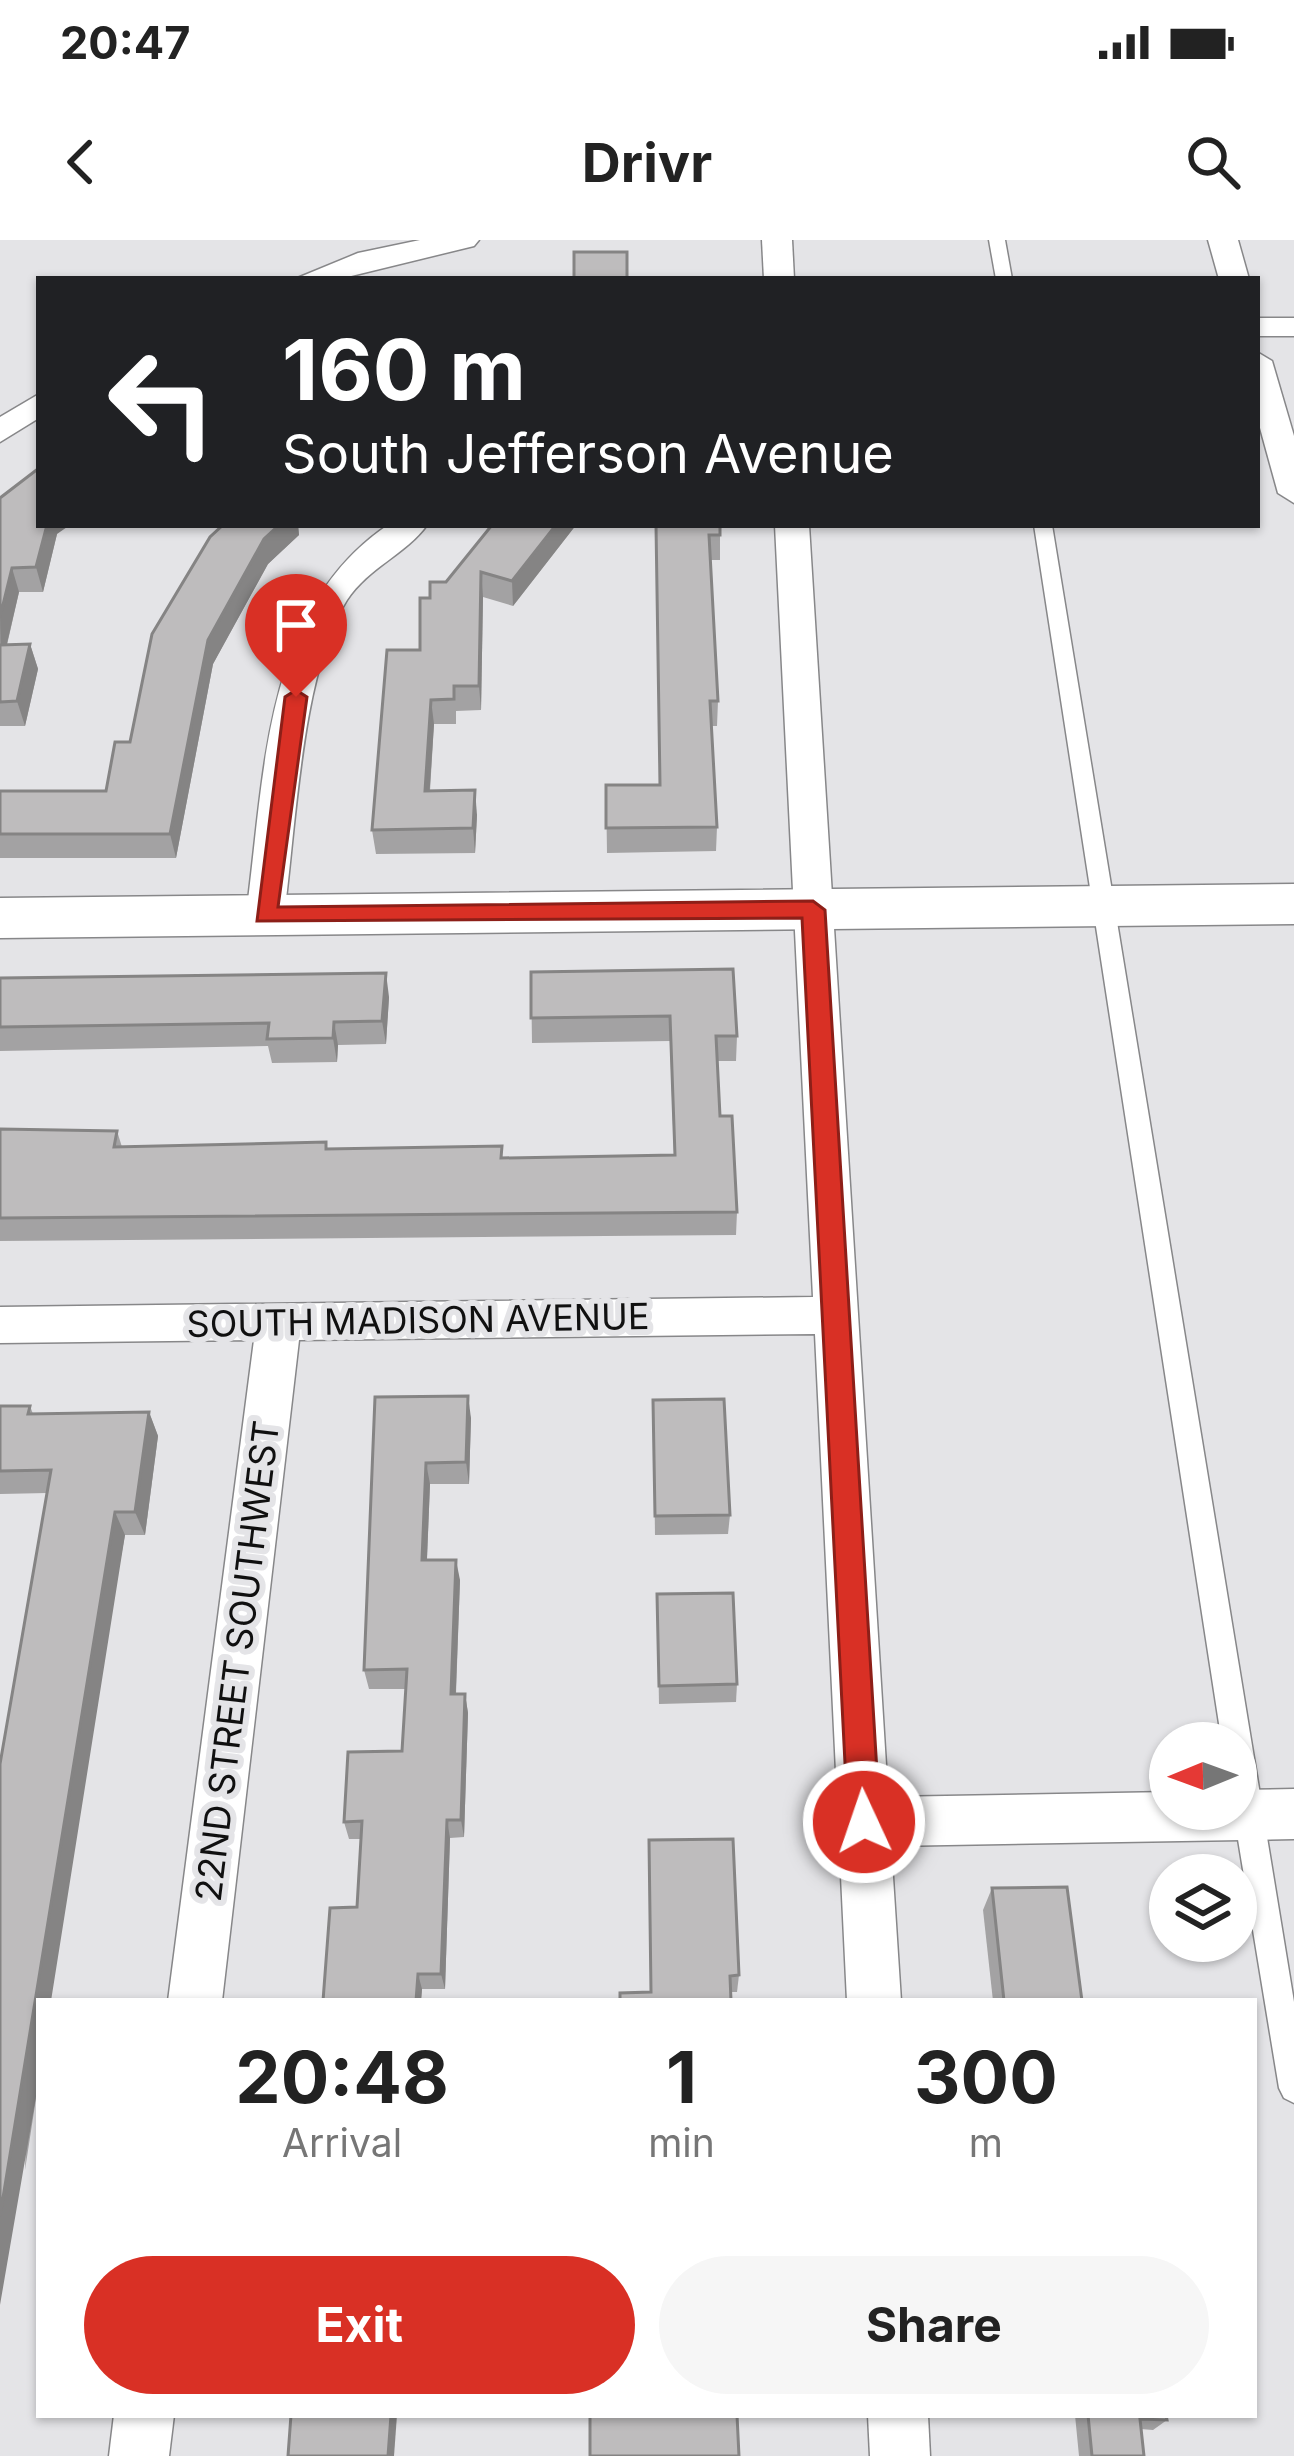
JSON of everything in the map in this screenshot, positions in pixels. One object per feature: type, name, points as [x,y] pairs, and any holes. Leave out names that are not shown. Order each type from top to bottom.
[{"type":"street","points":[[319,276],[368,259],[464,240]]},
{"type":"street","points":[[777,240],[779,276]]},
{"type":"street","points":[[1223,240],[1233,276]]},
{"type":"street","points":[[1260,327],[1294,327]]},
{"type":"street","points":[[1260,372],[1294,494]]},
{"type":"street","points":[[0,433],[36,405]]},
{"type":"street","points":[[265,915],[302,653],[325,603],[361,560],[406,528]]},
{"type":"street","points":[[792,528],[874,1998]]},
{"type":"street","points":[[0,918],[1294,904]]},
{"type":"street","name":"SOUTH MADISON AVENUE","points":[[0,1325],[836,1315]]},
{"type":"street","name":"22ND STREET SOUTHWEST","points":[[195,1998],[279,1322]]},
{"type":"street","points":[[864,1822],[1271,1815]]},
{"type":"street","points":[[139,2456],[144,2418]]},
{"type":"street","points":[[898,2418],[900,2456]]},
{"type":"lane","points":[[997,240],[1003,276]]},
{"type":"lane","points":[[1042,528],[1233,1722]]},
{"type":"lane","points":[[1257,1787],[1271,1815],[1294,2089]]},
{"type":"building","points":[[574,252],[627,252],[627,276],[574,276]]},
{"type":"building","points":[[36,470],[36,528],[46,528],[36,567],[12,568],[0,617],[0,498]]},
{"type":"building","points":[[220,528],[276,528],[264,539],[208,640],[170,834],[0,834],[0,791],[106,791],[115,742],[130,742],[152,634]]},
{"type":"building","points":[[490,528],[554,528],[512,581],[481,572],[479,686],[454,686],[454,699],[431,700],[425,791],[475,790],[473,828],[372,830],[387,650],[420,650],[420,598],[430,598],[430,582],[446,582]]},
{"type":"building","points":[[656,528],[720,528],[720,535],[709,535],[718,701],[710,701],[717,827],[606,828],[606,785],[660,785]]},
{"type":"building","points":[[30,644],[17,701],[0,702],[0,645]]},
{"type":"building","points":[[733,969],[737,1036],[716,1036],[720,1116],[732,1116],[737,1212],[0,1218],[0,1129],[117,1131],[114,1147],[326,1142],[326,1149],[502,1146],[501,1158],[675,1155],[670,1016],[531,1018],[531,972]]},
{"type":"building","points":[[386,973],[382,1021],[334,1022],[333,1038],[267,1039],[269,1023],[0,1027],[0,978]]},
{"type":"building","points":[[468,1396],[466,1462],[426,1463],[422,1560],[456,1560],[451,1694],[465,1694],[461,1820],[447,1820],[441,1974],[418,1974],[416,1998],[323,1998],[330,1908],[357,1907],[362,1821],[344,1822],[348,1752],[402,1751],[407,1669],[364,1670],[375,1397]]},
{"type":"building","points":[[724,1399],[730,1515],[655,1516],[653,1400]]},
{"type":"building","points":[[0,1406],[30,1406],[28,1414],[149,1412],[135,1512],[115,1512],[0,2216],[0,1764],[51,1470],[0,1471]]},
{"type":"building","points":[[733,1593],[737,1684],[659,1686],[657,1594]]},
{"type":"building","points":[[733,1839],[739,1975],[730,1976],[731,1998],[620,1998],[620,1993],[651,1992],[649,1840]]},
{"type":"building","points":[[1067,1887],[1082,1998],[1004,1998],[992,1888]]},
{"type":"building","points":[[291,2418],[391,2418],[388,2456],[288,2456]]},
{"type":"building","points":[[590,2418],[737,2418],[739,2456],[590,2456]]},
{"type":"building","points":[[1088,2418],[1167,2418],[1140,2419],[1144,2456],[1092,2456]]},
{"type":"route","points":[[296,697],[265,915],[813,910],[864,1822]]}]
